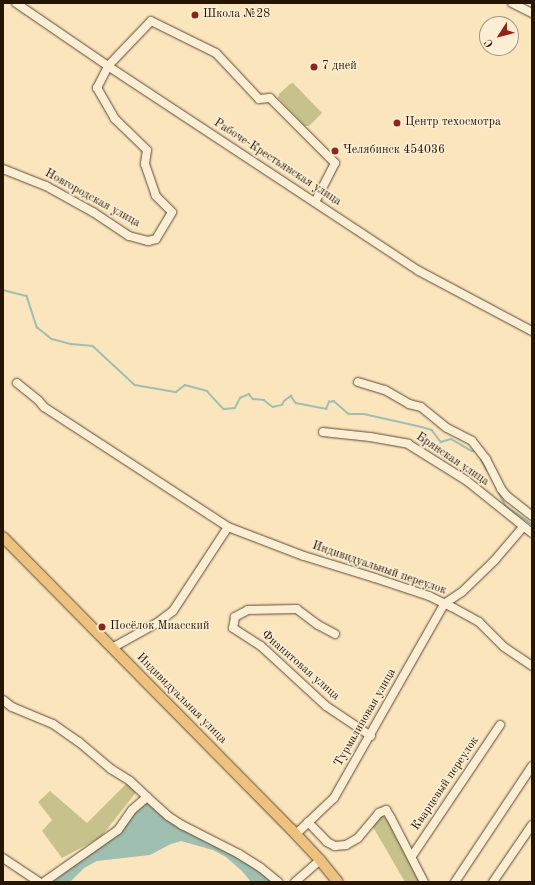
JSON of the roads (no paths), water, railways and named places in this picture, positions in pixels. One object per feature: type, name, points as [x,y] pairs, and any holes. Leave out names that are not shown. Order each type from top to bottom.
[{"type":"main road","name":"Индивидуальная улица","points":[[3,537],[296,834],[338,882]]},
{"type":"street","name":"Рабоче-Крестьянская улица","points":[[16,3],[108,66],[437,281],[532,331]]},
{"type":"street","points":[[512,3],[532,13]]},
{"type":"street","points":[[108,66],[151,21],[216,53],[259,99],[270,98],[335,163],[315,202]]},
{"type":"street","name":"Новгородская улица","points":[[3,170],[46,186],[93,212],[129,236],[148,241],[156,239],[172,212],[156,196],[146,164],[147,150],[115,119],[97,88],[108,66]]},
{"type":"street","name":"Брянская улица","points":[[358,382],[385,390],[409,404],[420,407],[429,412],[442,425],[472,441],[486,459],[501,489],[508,497],[532,516]]},
{"type":"street","name":"Индивидуальный переулок","points":[[17,384],[38,400],[44,407],[228,527],[304,556],[429,596],[478,622],[504,647],[532,666]]},
{"type":"street","name":"Брянская улица","points":[[323,432],[370,437],[408,444],[467,481],[532,533]]},
{"type":"street","points":[[112,648],[157,623],[173,611],[228,527]]},
{"type":"street","points":[[444,604],[462,592],[494,561],[523,527]]},
{"type":"street","name":"Турмалиновая улица","points":[[296,834],[334,798],[371,736],[444,604]]},
{"type":"street","name":"Фианитовая улица","points":[[335,634],[318,625],[297,609],[248,610],[235,617],[233,628],[261,646],[326,706],[371,736]]},
{"type":"street","points":[[3,700],[12,707],[53,724],[79,742],[111,769],[130,781],[168,816],[182,825],[239,854],[261,868],[278,882]]},
{"type":"street","name":"Кварцевый переулок","points":[[412,856],[500,725]]},
{"type":"street","points":[[455,882],[532,766]]},
{"type":"street","points":[[44,882],[118,830],[132,810],[148,797]]},
{"type":"street","name":"Кварцевый переулок","points":[[308,822],[327,842],[335,846],[346,845],[358,838],[379,813],[386,810],[412,856],[424,882]]},
{"type":"street","points":[[493,882],[532,825]]},
{"type":"street","points":[[3,858],[39,882]]},
{"type":"street","points":[[295,882],[320,860]]},
{"type":"waterway","points":[[3,290],[27,296],[37,327],[52,339],[71,344],[93,346],[135,385],[176,392],[185,385],[207,391],[224,409],[235,408],[240,398],[249,394],[253,399],[264,400],[273,407],[282,405],[284,401],[291,396],[296,403],[326,409],[329,402],[334,401],[349,414],[364,414],[422,427],[432,430],[441,442],[451,439],[472,451],[476,451]]},
{"type":"waterway","points":[[481,459],[487,470]]},
{"type":"waterway","points":[[499,493],[506,506],[532,524]]},
{"type":"place","name":"Школа №28","points":[[195,15]]},
{"type":"place","name":"7 дней","points":[[314,67]]},
{"type":"place","name":"Центр техосмотра","points":[[397,123]]},
{"type":"place","name":"Челябинск 454036","points":[[335,151]]},
{"type":"place","name":"Посёлок Миасский","points":[[102,627]]}]
